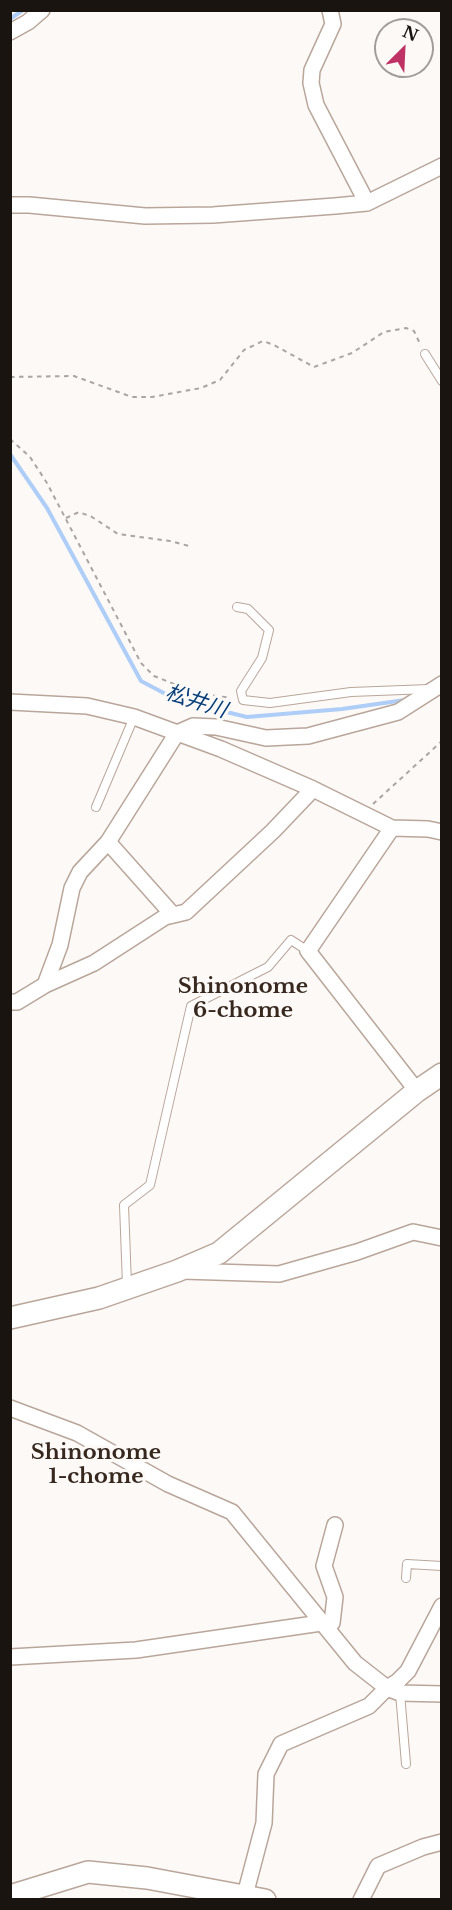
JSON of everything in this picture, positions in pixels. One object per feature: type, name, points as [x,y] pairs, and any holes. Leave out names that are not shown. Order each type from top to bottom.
[{"type":"street","points":[[10,32],[28,22],[42,10]]},
{"type":"street","points":[[330,10],[333,24],[312,70],[311,83],[316,105],[367,203]]},
{"type":"street","points":[[10,205],[145,216],[213,215],[367,203],[441,166]]},
{"type":"street","points":[[45,985],[60,945],[72,888],[80,872],[108,842],[177,734],[193,726],[216,727],[266,738],[308,736],[398,712],[439,686]]},
{"type":"street","points":[[10,702],[87,706],[134,717],[221,749],[313,789],[392,828],[428,829],[441,832]]},
{"type":"street","points":[[10,1002],[17,1002],[45,985],[94,963],[165,916],[186,912],[273,831],[313,789]]},
{"type":"street","points":[[392,828],[308,951],[417,1091]]},
{"type":"street","points":[[108,842],[173,915]]},
{"type":"street","points":[[10,1318],[99,1298],[177,1271],[219,1253],[417,1091],[441,1074]]},
{"type":"street","points":[[177,1271],[279,1274],[357,1252],[413,1232],[441,1238]]},
{"type":"street","points":[[10,1408],[77,1433],[168,1484],[232,1512],[355,1663],[393,1690],[441,1694]]},
{"type":"street","points":[[10,1657],[136,1650],[332,1623],[334,1597],[324,1566],[334,1525]]},
{"type":"street","points":[[10,1896],[88,1872],[147,1878],[255,1897],[264,1823],[266,1774],[281,1744],[369,1706],[393,1690],[397,1682],[408,1671],[441,1609]]},
{"type":"street","points":[[361,1899],[378,1866],[441,1842]]},
{"type":"lane","points":[[425,354],[441,381]]},
{"type":"lane","points":[[237,607],[248,609],[269,630],[262,658],[241,691],[243,700],[270,703],[351,692],[439,686]]},
{"type":"lane","points":[[96,807],[134,717]]},
{"type":"lane","points":[[127,1289],[124,1205],[150,1185],[191,1006],[268,967],[291,940],[308,951]]},
{"type":"lane","points":[[406,1578],[407,1564],[441,1566]]},
{"type":"lane","points":[[393,1690],[406,1764]]},
{"type":"path","points":[[10,377],[74,376],[132,397],[152,397],[201,388],[220,380],[244,350],[263,341],[314,367],[352,353],[384,332],[406,328],[414,331],[425,354]]},
{"type":"path","points":[[10,439],[30,457],[47,483],[141,663],[154,676],[197,693],[243,700]]},
{"type":"path","points":[[66,518],[79,512],[92,517],[118,534],[189,546]]},
{"type":"path","points":[[364,814],[375,801],[441,741]]},
{"type":"waterway","points":[[10,19],[23,10]]},
{"type":"waterway","name":"松井川","points":[[10,454],[47,508],[141,681],[177,700],[247,717],[342,709],[405,700]]},
{"type":"district","name":"Shinonome 6-chome","points":[[243,999]]},
{"type":"district","name":"Shinonome 1-chome","points":[[96,1465]]}]
